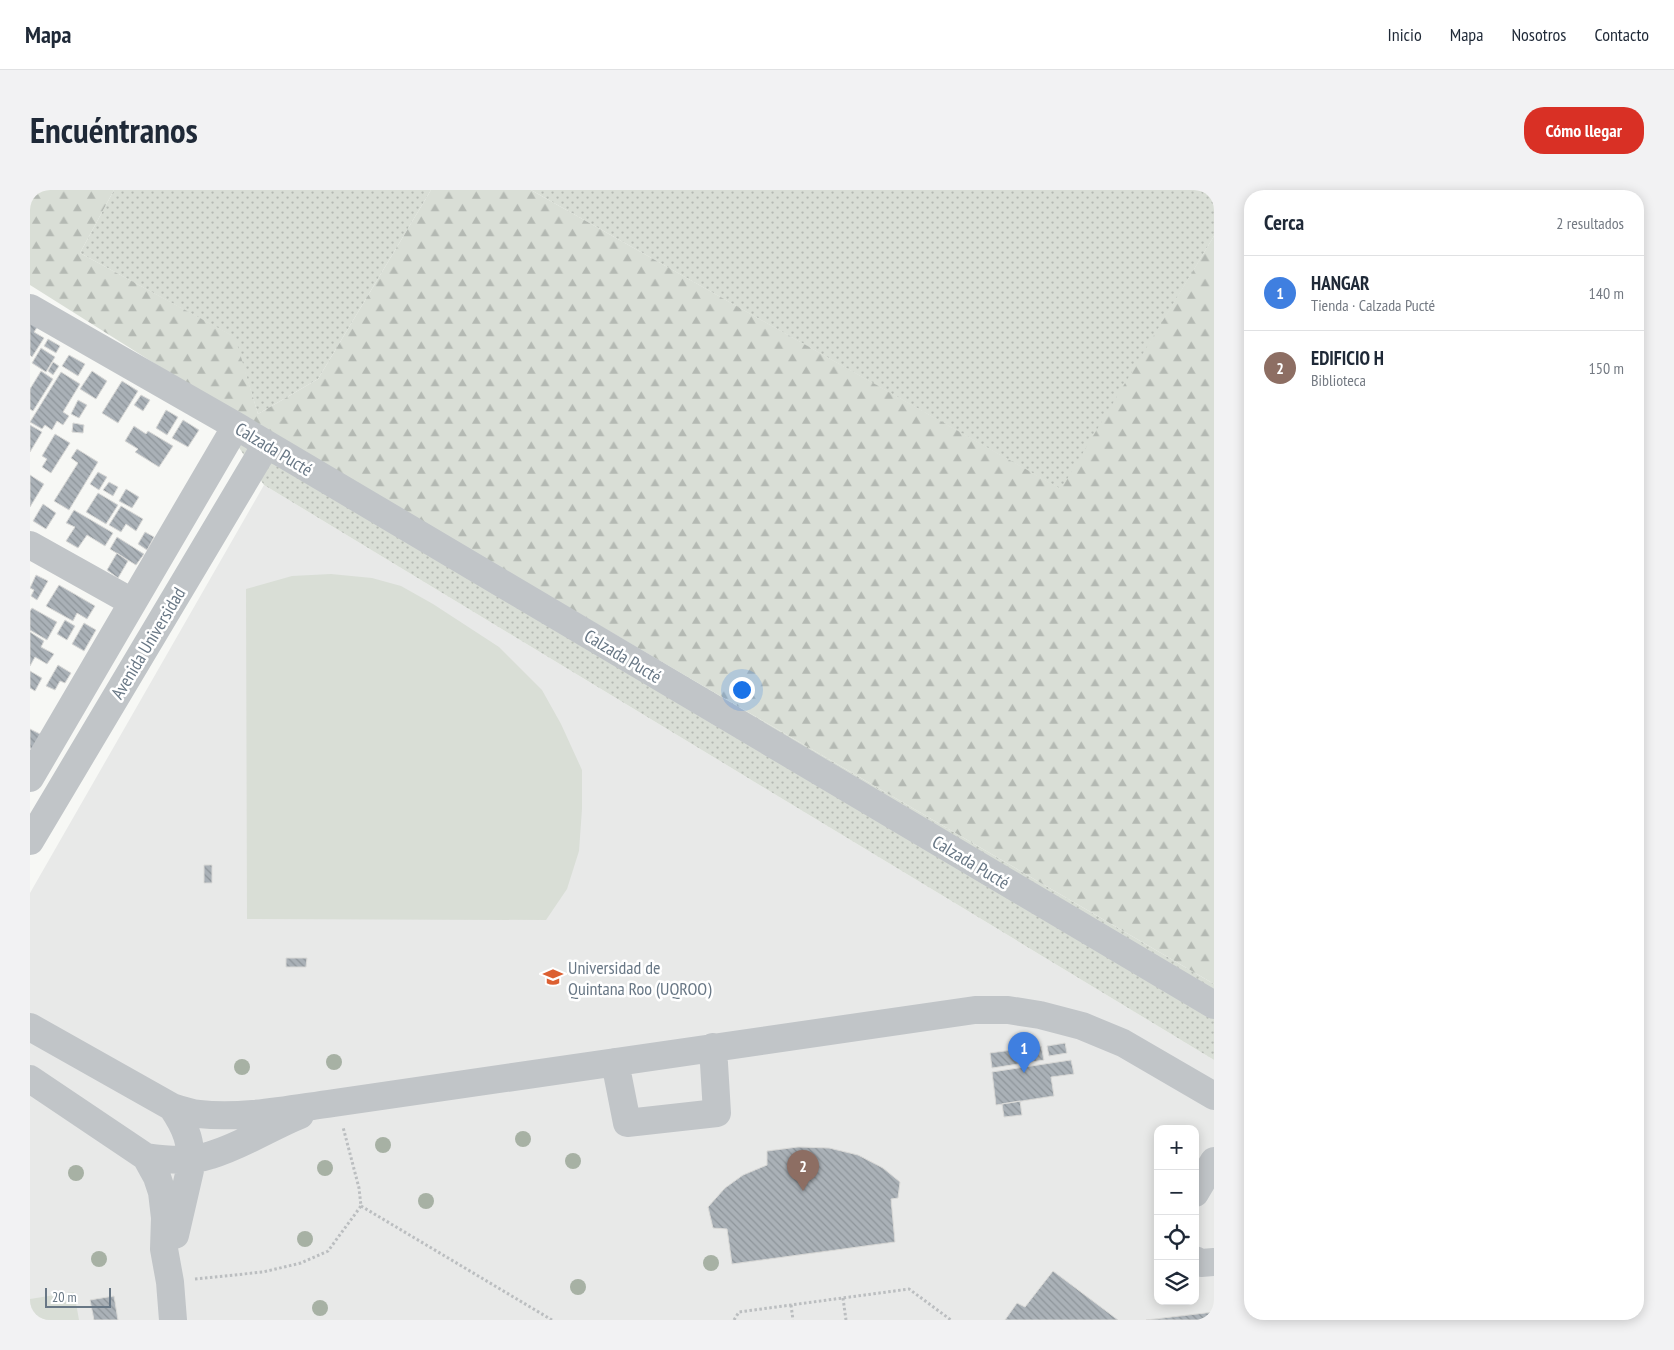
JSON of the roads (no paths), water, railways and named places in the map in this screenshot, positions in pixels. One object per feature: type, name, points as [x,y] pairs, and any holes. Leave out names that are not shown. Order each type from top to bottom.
[{"type":"street","name":"Calzada Pucté","points":[[30,308],[236,426],[1214,1005]]},
{"type":"street","name":"Avenida Universidad","points":[[30,778],[236,426]]},
{"type":"street","name":"Avenida Universidad","points":[[30,841],[266,444]]},
{"type":"street","points":[[30,545],[132,602]]},
{"type":"street","points":[[30,1027],[172,1107],[196,1114],[217,1116],[334,1103],[975,1010],[1008,1010],[1040,1015],[1082,1026],[1123,1043],[1214,1096]]},
{"type":"street","points":[[615,1062],[627,1123],[717,1113],[713,1047]]},
{"type":"street","points":[[30,1079],[146,1157],[157,1176],[162,1192],[165,1218],[164,1249],[170,1282],[173,1320]]},
{"type":"street","points":[[146,1157],[179,1160],[210,1156],[233,1147],[283,1122],[334,1103]]},
{"type":"street","points":[[170,1282],[177,1220],[190,1170],[190,1143],[187,1132],[172,1107]]},
{"type":"street","points":[[1199,1186],[1214,1161]]},
{"type":"street","points":[[1199,1262],[1214,1262]]},
{"type":"place","name":"Universidad de Quintana Roo (UQROO)","points":[[553,977]]},
{"type":"place","name":"HANGAR","points":[[1024,1073]]},
{"type":"place","name":"EDIFICIO H","points":[[803,1191]]}]
